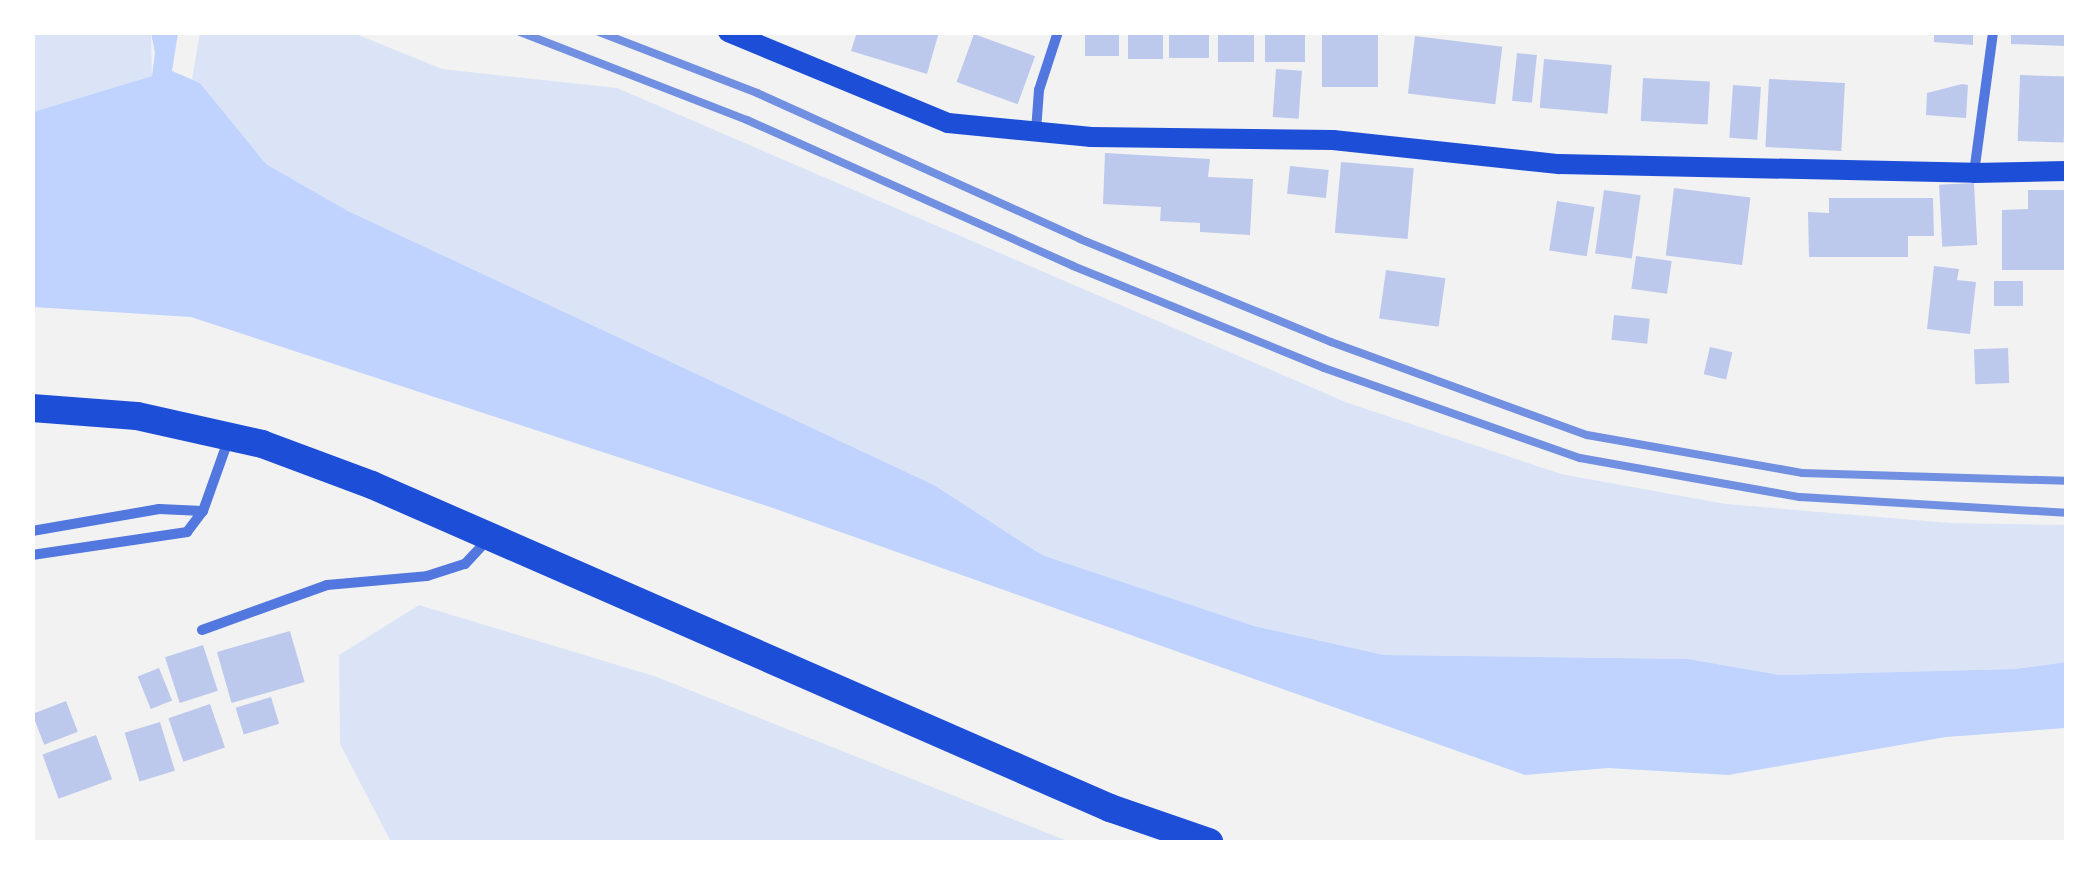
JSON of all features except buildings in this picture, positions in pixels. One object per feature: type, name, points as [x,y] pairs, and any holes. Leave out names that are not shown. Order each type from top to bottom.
[{"type":"highway","points":[[32,408],[138,416],[262,444],[354,478],[1110,808],[1209,842]]},
{"type":"main road","points":[[728,32],[948,124],[1091,137],[1333,140],[1559,164],[1974,173],[2066,171]]},
{"type":"street","points":[[1036,131],[1040,90],[1058,32]]},
{"type":"street","points":[[1974,173],[1993,32]]},
{"type":"street","points":[[32,555],[186,532],[203,511],[230,437]]},
{"type":"street","points":[[32,531],[159,509],[203,511]]},
{"type":"street","points":[[202,630],[327,584],[427,576],[466,564],[490,537]]},
{"type":"shaded area","points":[[351,32],[442,69],[617,88],[1348,403],[1561,474],[1726,504],[1951,523],[2066,525],[2066,662],[2015,669],[1780,675],[1688,659],[1384,655],[1254,626],[1042,555],[934,485],[348,211],[266,164],[200,83],[192,79],[200,33]]},
{"type":"shaded area","points":[[33,33],[151,33],[152,76],[33,112]]},
{"type":"shaded area","points":[[419,605],[657,677],[1070,842],[391,842],[340,744],[339,655]]},
{"type":"water","points":[[151,33],[178,33],[172,71],[200,83],[266,164],[348,211],[934,485],[1042,555],[1254,626],[1384,655],[1688,659],[1780,675],[2015,669],[2066,662],[2066,728],[1946,737],[1728,775],[1608,768],[1525,775],[770,507],[191,317],[33,307],[33,112],[152,76],[155,53]]},
{"type":"railway","points":[[520,32],[747,120],[1073,266],[1324,368],[1580,458],[1800,497],[2066,513]]},
{"type":"railway","points":[[599,32],[757,93],[1080,239],[1331,342],[1587,435],[1802,473],[2066,481]]}]
